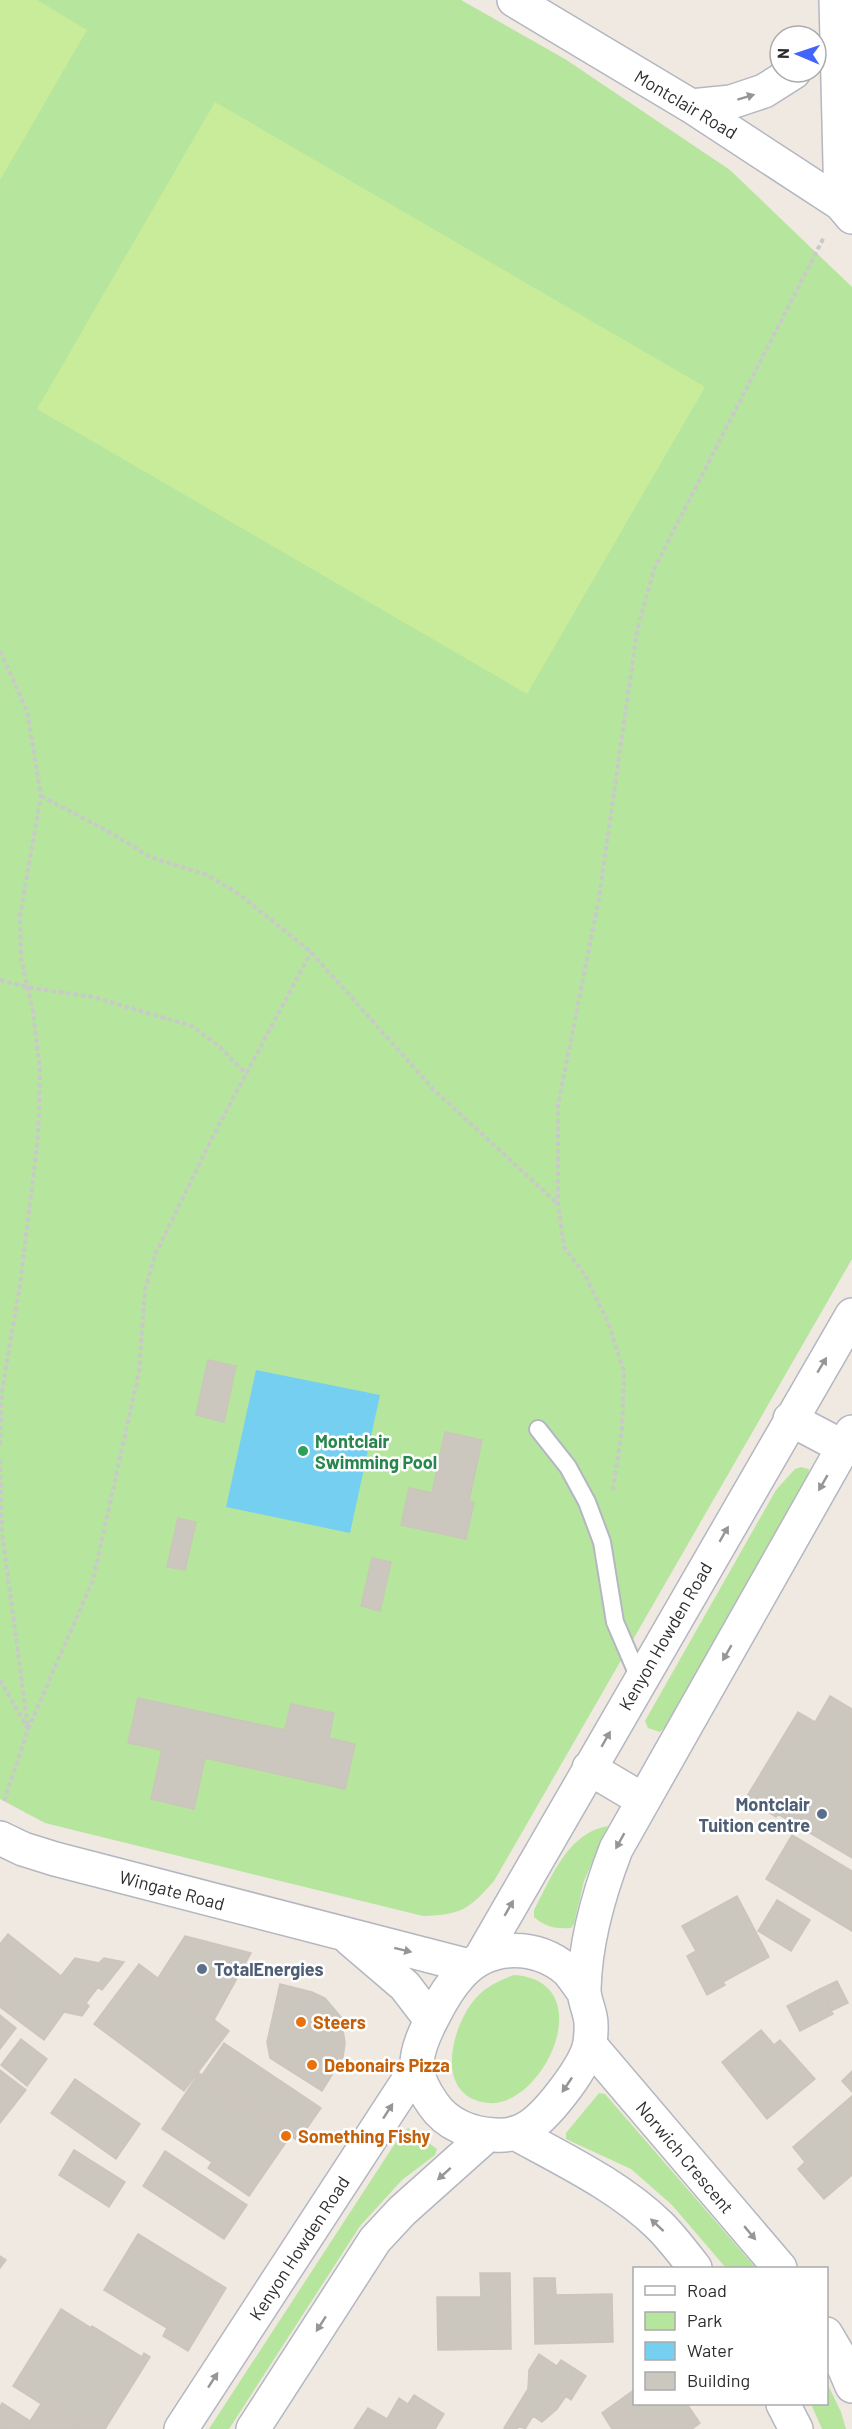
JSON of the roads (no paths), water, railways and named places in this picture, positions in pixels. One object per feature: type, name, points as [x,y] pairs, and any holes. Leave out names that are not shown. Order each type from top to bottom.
[{"type":"street","name":"Montclair Road","points":[[514,0],[692,106],[847,210]]},
{"type":"street","points":[[825,24],[836,1]]},
{"type":"street","points":[[836,1],[847,210]]},
{"type":"street","points":[[692,106],[731,102],[764,92],[776,84]]},
{"type":"street","name":"Kenyon Howden Road","points":[[475,1962],[852,1315]]},
{"type":"street","points":[[584,1992],[567,1971],[545,1955],[523,1950],[501,1950],[475,1962],[443,1998],[422,2042],[417,2067],[425,2092],[436,2108],[451,2122],[471,2132],[501,2134],[529,2127],[548,2110],[578,2069],[590,2045],[591,2019],[584,1992],[592,1926],[602,1885],[616,1849],[848,1439],[790,1419]]},
{"type":"street","points":[[589,1768],[644,1800]]},
{"type":"street","name":"Wingate Road","points":[[0,1838],[23,1849],[55,1859],[346,1935],[475,1962]]},
{"type":"street","name":"Wingate Road","points":[[346,1935],[405,1986],[431,2020]]},
{"type":"street","name":"Norwich Crescent","points":[[590,2045],[779,2267]]},
{"type":"street","name":"Kenyon Howden Road","points":[[181,2429],[417,2067]]},
{"type":"street","points":[[501,2134],[570,2163],[630,2202],[660,2226],[694,2267]]},
{"type":"street","points":[[253,2429],[375,2240],[402,2211],[501,2134]]},
{"type":"street","points":[[828,2337],[852,2386]]},
{"type":"street","points":[[784,2405],[796,2429]]},
{"type":"lane","points":[[537,1429],[568,1467],[587,1502],[602,1542],[615,1622],[640,1680]]},
{"type":"water","name":"Montclair Swimming Pool","points":[[256,1370],[380,1395],[350,1533],[226,1507]]},
{"type":"place","name":"Montclair Swimming Pool","points":[[303,1451]]},
{"type":"place","name":"Montclair Tuition centre","points":[[822,1814]]},
{"type":"place","name":"TotalEnergies","points":[[202,1969]]},
{"type":"place","name":"Steers","points":[[301,2022]]},
{"type":"place","name":"Debonairs Pizza","points":[[312,2065]]},
{"type":"place","name":"Something Fishy","points":[[286,2136]]}]
